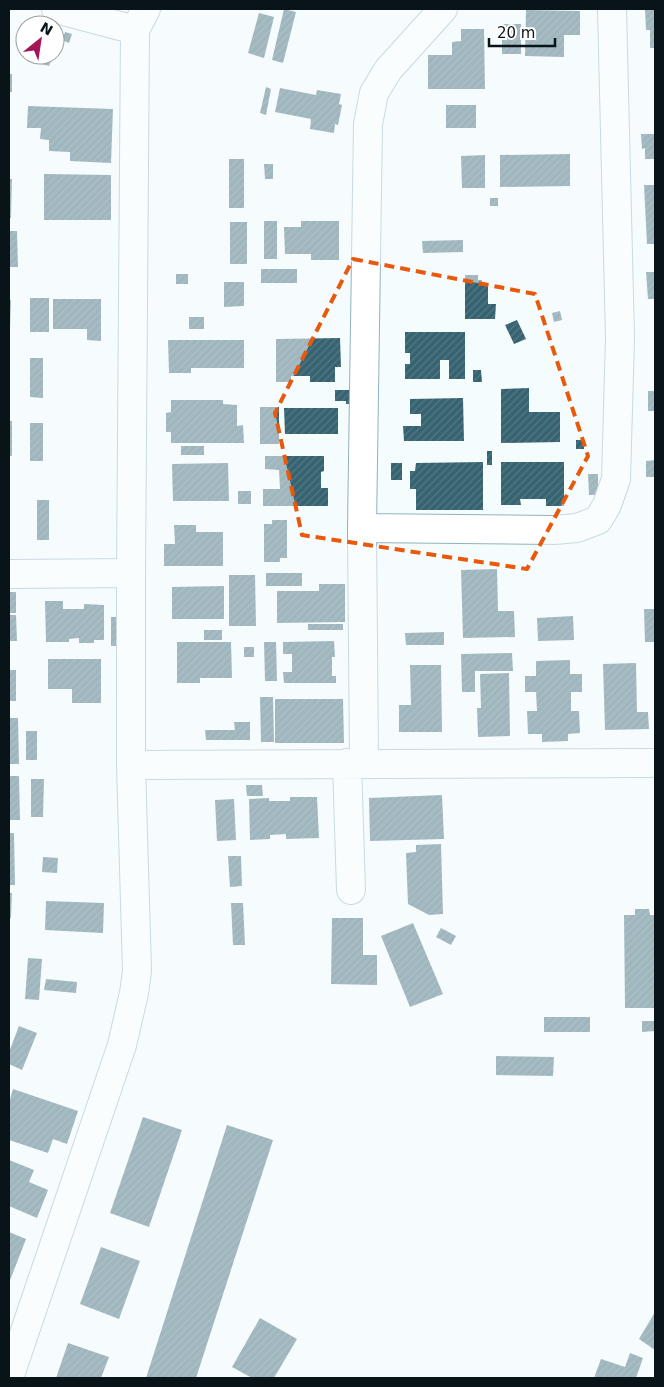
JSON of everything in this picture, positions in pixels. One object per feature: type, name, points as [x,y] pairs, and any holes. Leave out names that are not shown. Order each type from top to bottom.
[{"type":"street","points":[[9,1378],[122,1045],[138,971],[131,765],[131,573],[141,19],[56,9]]},
{"type":"street","points":[[351,890],[362,528],[368,124],[374,93],[388,70],[443,9]]},
{"type":"street","points":[[362,528],[554,530],[577,528],[598,520],[607,505],[616,479],[620,338],[612,9]]},
{"type":"street","points":[[9,574],[131,573]]},
{"type":"street","points":[[131,765],[655,763]]},
{"type":"highlighted area","points":[[353,259],[535,294],[588,456],[527,569],[302,535],[275,413]]},
{"type":"building","points":[[284,9],[296,12],[283,63],[272,60]]},
{"type":"building","points":[[645,9],[655,9],[655,48],[650,48],[650,30],[646,30]]},
{"type":"building","points":[[526,10],[580,11],[580,35],[564,35],[564,57],[525,56]]},
{"type":"building","points":[[259,13],[274,17],[264,58],[248,53]]},
{"type":"building","points":[[502,24],[521,24],[521,54],[502,54]]},
{"type":"building","points":[[461,29],[484,29],[485,89],[428,89],[428,55],[452,55],[452,42],[461,41]]},
{"type":"building","points":[[65,32],[72,34],[69,43],[65,41]]},
{"type":"building","points":[[9,74],[12,74],[12,92],[9,92]]},
{"type":"building","points":[[266,87],[271,89],[266,115],[260,113]]},
{"type":"building","points":[[280,88],[316,95],[317,90],[341,94],[339,104],[342,105],[338,125],[335,124],[334,133],[310,129],[311,119],[275,112]]},
{"type":"building","points":[[446,105],[476,105],[476,128],[446,128]]},
{"type":"building","points":[[28,106],[113,109],[111,163],[70,161],[70,152],[49,151],[49,140],[40,139],[41,128],[27,128]]},
{"type":"building","points":[[641,134],[655,134],[655,159],[645,159],[645,148],[642,149]]},
{"type":"building","points":[[570,154],[570,186],[500,187],[500,155]]},
{"type":"building","points":[[485,155],[485,188],[462,188],[461,156]]},
{"type":"building","points":[[229,159],[244,159],[244,208],[229,208]]},
{"type":"building","points":[[264,164],[273,164],[273,179],[265,179]]},
{"type":"building","points":[[44,174],[111,175],[111,220],[44,220]]},
{"type":"building","points":[[9,179],[12,179],[11,218],[9,218]]},
{"type":"building","points":[[644,185],[655,185],[655,244],[647,244]]},
{"type":"building","points":[[490,198],[498,198],[498,206],[490,206]]},
{"type":"building","points":[[264,221],[277,221],[277,259],[264,259]]},
{"type":"building","points":[[301,221],[339,221],[339,260],[311,260],[311,254],[285,254],[284,227],[301,227]]},
{"type":"building","points":[[230,222],[247,222],[247,264],[230,264]]},
{"type":"building","points":[[9,231],[17,231],[18,267],[9,267]]},
{"type":"building","points":[[463,240],[463,252],[423,253],[422,241]]},
{"type":"building","points":[[261,269],[297,269],[297,283],[261,283]]},
{"type":"building","points":[[646,272],[655,272],[655,299],[648,299]]},
{"type":"building","points":[[176,274],[188,274],[188,284],[176,284]]},
{"type":"building","points":[[465,275],[478,275],[478,280],[482,280],[482,286],[488,286],[488,304],[496,304],[495,319],[465,319]]},
{"type":"building","points":[[224,282],[244,282],[244,306],[224,307]]},
{"type":"building","points":[[30,298],[49,298],[49,332],[30,332]]},
{"type":"building","points":[[53,299],[101,299],[101,341],[87,340],[87,329],[53,329]]},
{"type":"building","points":[[9,300],[11,300],[10,330],[9,330]]},
{"type":"building","points":[[560,311],[562,320],[554,322],[552,313]]},
{"type":"building","points":[[189,317],[204,317],[204,329],[189,329]]},
{"type":"building","points":[[517,320],[526,339],[514,344],[505,325]]},
{"type":"building","points":[[405,332],[465,332],[465,379],[449,379],[449,360],[440,360],[440,379],[405,379],[405,364],[410,364],[410,353],[405,353]]},
{"type":"building","points":[[340,338],[341,367],[335,367],[335,382],[310,382],[310,376],[291,376],[291,382],[276,382],[276,339]]},
{"type":"building","points":[[168,340],[244,340],[244,368],[191,368],[191,373],[169,373]]},
{"type":"building","points":[[30,358],[43,358],[43,398],[30,397]]},
{"type":"building","points":[[473,370],[481,370],[482,382],[473,382]]},
{"type":"building","points":[[529,388],[529,412],[560,412],[560,442],[501,443],[501,389]]},
{"type":"building","points":[[335,390],[356,390],[356,404],[346,404],[346,401],[335,401]]},
{"type":"building","points":[[648,391],[655,391],[655,411],[648,411]]},
{"type":"building","points":[[463,398],[464,441],[404,441],[403,426],[421,426],[421,414],[410,414],[410,399]]},
{"type":"building","points":[[171,400],[223,400],[223,404],[237,405],[237,426],[243,425],[244,443],[171,443],[171,432],[166,432],[166,413],[171,412]]},
{"type":"building","points":[[260,407],[279,407],[279,444],[260,444]]},
{"type":"building","points":[[284,408],[338,408],[338,434],[285,434]]},
{"type":"building","points":[[9,421],[12,421],[12,456],[9,456]]},
{"type":"building","points":[[30,423],[43,423],[43,461],[30,461]]},
{"type":"building","points":[[576,440],[584,440],[584,449],[576,449]]},
{"type":"building","points":[[181,446],[204,446],[204,455],[181,455]]},
{"type":"building","points":[[487,451],[492,451],[492,465],[487,465]]},
{"type":"building","points":[[265,456],[324,456],[321,488],[328,488],[328,506],[263,506],[263,489],[280,489],[279,470],[265,469]]},
{"type":"building","points":[[655,460],[655,477],[646,477],[646,461]]},
{"type":"building","points":[[483,462],[483,510],[416,510],[416,489],[410,489],[410,471],[415,471],[416,463]]},
{"type":"building","points":[[501,462],[564,462],[564,506],[546,506],[546,499],[520,499],[521,505],[501,505]]},
{"type":"building","points":[[228,463],[229,501],[173,501],[172,464]]},
{"type":"building","points":[[391,463],[402,463],[402,480],[391,480]]},
{"type":"building","points":[[588,474],[598,474],[598,495],[589,495]]},
{"type":"building","points":[[238,491],[251,491],[251,504],[238,504]]},
{"type":"building","points":[[37,500],[49,500],[49,540],[37,540]]},
{"type":"building","points":[[272,520],[287,520],[287,558],[280,558],[280,562],[264,562],[264,524],[272,524]]},
{"type":"building","points":[[174,525],[196,525],[196,532],[223,532],[223,566],[164,566],[164,544],[175,544]]},
{"type":"building","points":[[497,569],[498,611],[514,611],[515,637],[463,638],[461,570]]},
{"type":"building","points":[[266,573],[302,573],[302,586],[266,586]]},
{"type":"building","points":[[229,575],[255,575],[256,626],[229,626]]},
{"type":"building","points":[[319,584],[345,584],[345,622],[277,623],[277,591],[319,591]]},
{"type":"building","points":[[224,586],[224,619],[172,619],[172,587]]},
{"type":"building","points":[[9,592],[16,592],[16,613],[9,613]]},
{"type":"building","points":[[45,601],[63,601],[63,609],[84,609],[84,604],[104,605],[104,640],[94,640],[94,643],[79,643],[79,638],[69,639],[69,642],[46,642]]},
{"type":"building","points":[[644,609],[655,609],[655,642],[645,642]]},
{"type":"building","points":[[9,615],[16,615],[17,641],[9,641]]},
{"type":"building","points":[[573,616],[574,640],[538,641],[537,618]]},
{"type":"building","points":[[111,617],[122,617],[122,646],[111,646]]},
{"type":"building","points":[[308,624],[343,624],[343,630],[308,630]]},
{"type":"building","points":[[204,630],[222,630],[222,640],[204,640]]},
{"type":"building","points":[[444,632],[444,645],[406,645],[405,633]]},
{"type":"building","points":[[334,641],[335,657],[332,657],[332,676],[336,676],[336,683],[284,683],[283,672],[292,672],[292,654],[283,654],[283,642]]},
{"type":"building","points":[[177,642],[231,642],[232,678],[200,678],[200,683],[177,683]]},
{"type":"building","points":[[264,642],[276,642],[277,681],[265,681]]},
{"type":"building","points":[[244,647],[254,647],[254,657],[244,657]]},
{"type":"building","points":[[512,653],[513,671],[475,671],[475,692],[462,692],[461,654]]},
{"type":"building","points":[[48,659],[101,659],[101,703],[72,703],[72,689],[48,689]]},
{"type":"building","points":[[570,660],[570,674],[582,674],[582,692],[571,692],[571,711],[579,711],[580,733],[568,734],[568,741],[542,742],[542,734],[528,734],[527,711],[537,711],[536,692],[525,692],[525,676],[536,676],[536,661]]},
{"type":"building","points":[[636,663],[637,712],[648,712],[649,729],[605,730],[603,664]]},
{"type":"building","points":[[410,665],[441,665],[442,732],[399,732],[399,705],[411,705]]},
{"type":"building","points":[[9,670],[16,670],[16,701],[9,701]]},
{"type":"building","points":[[509,673],[510,736],[478,737],[477,708],[481,708],[480,674]]},
{"type":"building","points":[[260,697],[273,697],[274,742],[261,742]]},
{"type":"building","points":[[275,699],[343,699],[344,743],[275,743]]},
{"type":"building","points":[[9,718],[18,718],[19,764],[9,764]]},
{"type":"building","points":[[234,722],[250,722],[250,740],[206,740],[205,730],[235,730]]},
{"type":"building","points":[[26,731],[37,731],[37,760],[26,760]]},
{"type":"building","points":[[9,776],[19,776],[20,820],[9,820]]},
{"type":"building","points":[[31,779],[44,779],[43,817],[31,817]]},
{"type":"building","points":[[246,785],[262,785],[263,796],[247,796]]},
{"type":"building","points":[[442,795],[444,839],[370,841],[369,798]]},
{"type":"building","points":[[290,797],[317,797],[319,838],[286,839],[286,834],[270,835],[270,839],[250,840],[249,799],[269,798],[269,801],[290,801]]},
{"type":"building","points":[[234,799],[236,840],[217,841],[215,800]]},
{"type":"building","points":[[9,833],[14,833],[15,885],[9,885]]},
{"type":"building","points":[[441,844],[443,914],[429,915],[408,904],[406,853],[416,852],[416,845]]},
{"type":"building","points":[[228,856],[241,856],[242,886],[230,887]]},
{"type":"building","points":[[43,857],[58,858],[57,873],[42,872]]},
{"type":"building","points":[[9,893],[12,893],[11,918],[9,918]]},
{"type":"building","points":[[46,901],[104,903],[103,933],[45,930]]},
{"type":"building","points":[[231,903],[243,903],[245,945],[233,945]]},
{"type":"building","points":[[635,909],[649,909],[650,915],[655,915],[655,1008],[625,1008],[624,915],[635,915]]},
{"type":"building","points":[[332,918],[363,918],[363,955],[377,955],[377,985],[331,984]]},
{"type":"building","points":[[413,923],[443,994],[410,1007],[381,936]]},
{"type":"building","points":[[441,928],[456,936],[451,945],[436,937]]},
{"type":"building","points":[[28,958],[42,959],[39,1000],[25,999]]},
{"type":"building","points":[[46,979],[77,982],[76,993],[44,990]]},
{"type":"building","points":[[544,1017],[590,1017],[590,1032],[544,1032]]},
{"type":"building","points":[[642,1021],[655,1021],[655,1031],[642,1032]]},
{"type":"building","points":[[19,1026],[37,1033],[22,1070],[9,1064],[9,1052]]},
{"type":"building","points":[[496,1056],[554,1057],[553,1076],[496,1075]]},
{"type":"building","points":[[13,1089],[78,1111],[67,1144],[53,1139],[48,1153],[9,1140],[9,1103]]},
{"type":"building","points":[[143,1117],[182,1130],[149,1227],[110,1213]]},
{"type":"building","points":[[227,1125],[273,1140],[196,1378],[146,1378]]},
{"type":"building","points":[[9,1160],[34,1170],[29,1182],[48,1190],[37,1218],[9,1206]]},
{"type":"building","points":[[9,1232],[26,1239],[9,1283]]},
{"type":"building","points":[[101,1247],[140,1261],[119,1319],[80,1304]]},
{"type":"building","points":[[655,1312],[655,1350],[639,1339]]},
{"type":"building","points":[[260,1318],[297,1339],[274,1378],[252,1378],[232,1367]]},
{"type":"building","points":[[68,1343],[109,1357],[101,1378],[56,1378]]},
{"type":"building","points":[[630,1353],[643,1358],[636,1378],[594,1378],[601,1359],[625,1367]]}]
